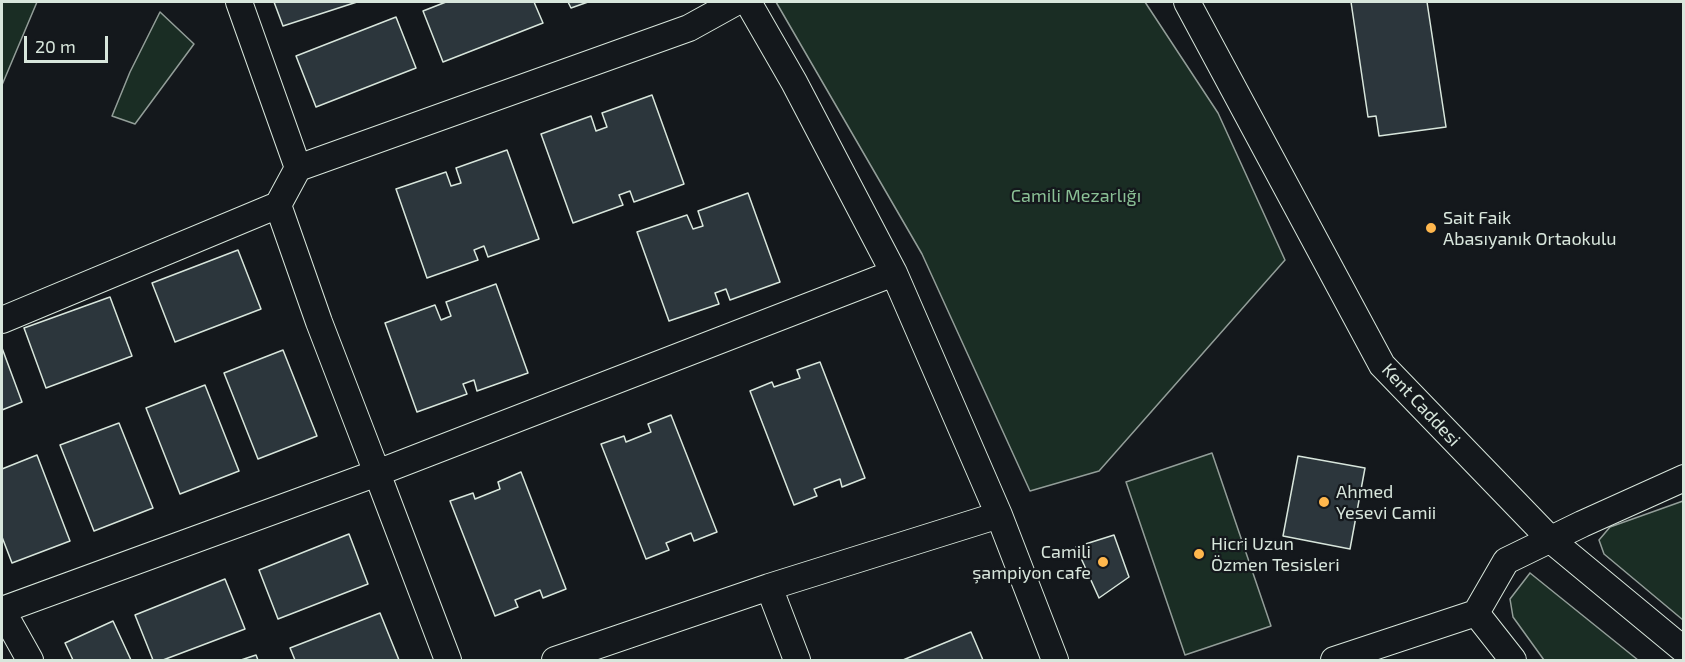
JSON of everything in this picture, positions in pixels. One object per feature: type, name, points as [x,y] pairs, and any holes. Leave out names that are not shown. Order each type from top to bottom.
[{"type":"street","points":[[239,2],[298,168]]},
{"type":"street","points":[[2,320],[278,206],[298,168],[689,28],[736,2]]},
{"type":"street","points":[[748,2],[794,82],[894,273],[999,515],[1055,660]]},
{"type":"street","name":"Kent Caddesi","points":[[1187,2],[1382,365],[1551,540],[1683,650]]},
{"type":"street","points":[[278,206],[319,322],[448,660]]},
{"type":"street","points":[[30,660],[2,609],[377,473],[894,273]]},
{"type":"street","points":[[1334,660],[1476,613],[1506,561],[1683,478]]},
{"type":"street","points":[[555,660],[770,587],[999,515]]},
{"type":"street","points":[[770,587],[797,660]]},
{"type":"street","points":[[1476,613],[1513,660]]},
{"type":"green space","points":[[2,2],[37,2],[2,85]]},
{"type":"green space","name":"Camili Mezarlığı","points":[[776,2],[1145,2],[1218,113],[1285,260],[1099,471],[1030,491],[922,254]]},
{"type":"green space","points":[[160,12],[194,44],[135,124],[112,116],[130,72]]},
{"type":"green space","name":"Hicri Uzun Özmen Tesisleri","points":[[1212,453],[1271,626],[1185,655],[1126,482]]},
{"type":"green space","points":[[1684,501],[1683,620],[1604,554],[1599,540],[1610,527]]},
{"type":"green space","points":[[1530,573],[1638,660],[1544,660],[1513,617],[1510,599]]},
{"type":"building","points":[[274,2],[357,2],[283,26]]},
{"type":"building","points":[[446,2],[534,2],[543,23],[443,62],[423,11]]},
{"type":"building","points":[[568,2],[588,2],[571,8]]},
{"type":"building","points":[[1351,2],[1427,2],[1446,127],[1379,136],[1376,116],[1368,117]]},
{"type":"building","points":[[396,17],[416,68],[316,107],[296,56]]},
{"type":"building","points":[[652,95],[684,184],[634,202],[630,191],[619,195],[623,205],[573,223],[541,134],[591,116],[596,131],[607,127],[602,113]]},
{"type":"building","points":[[507,150],[539,239],[488,257],[484,246],[474,250],[478,260],[427,278],[396,189],[446,172],[451,186],[461,183],[456,168]]},
{"type":"building","points":[[748,193],[780,282],[730,300],[726,289],[715,293],[719,304],[669,321],[637,232],[687,215],[693,229],[703,226],[698,211]]},
{"type":"building","points":[[238,250],[261,309],[175,342],[152,283]]},
{"type":"building","points":[[496,284],[528,373],[477,391],[474,380],[463,384],[467,394],[417,412],[385,323],[435,305],[441,320],[451,316],[446,302]]},
{"type":"building","points":[[110,297],[132,356],[46,388],[24,328]]},
{"type":"building","points":[[2,348],[22,402],[2,410]]},
{"type":"building","points":[[283,350],[317,436],[258,459],[224,373]]},
{"type":"building","points":[[820,362],[865,478],[842,487],[840,479],[814,489],[817,496],[794,505],[750,391],[772,382],[774,387],[800,378],[797,370]]},
{"type":"building","points":[[205,385],[239,471],[180,494],[146,408]]},
{"type":"building","points":[[671,415],[717,532],[694,541],[691,533],[666,543],[669,550],[646,559],[601,444],[624,436],[626,442],[651,432],[648,424]]},
{"type":"building","points":[[119,423],[153,508],[94,531],[60,445]]},
{"type":"building","points":[[37,455],[70,541],[12,563],[2,537],[2,469]]},
{"type":"building","name":"Ahmed Yesevi Camii","points":[[1298,456],[1365,468],[1350,549],[1283,536]]},
{"type":"building","points":[[521,472],[566,589],[543,598],[540,590],[515,600],[518,607],[495,616],[450,501],[473,493],[475,499],[500,489],[498,482]]},
{"type":"building","points":[[349,534],[368,584],[278,619],[259,570]]},
{"type":"building","name":"Camili şampiyon cafe","points":[[1114,535],[1129,577],[1099,598],[1076,547]]},
{"type":"building","points":[[225,579],[245,629],[163,660],[153,660],[135,615]]},
{"type":"building","points":[[380,613],[399,660],[295,660],[290,648]]},
{"type":"building","points":[[113,621],[131,660],[73,660],[65,643]]},
{"type":"building","points":[[971,632],[983,660],[903,660]]},
{"type":"building","points":[[256,655],[258,660],[241,660]]},
{"type":"place","name":"Sait Faik Abasıyanık Ortaokulu","points":[[1431,228]]},
{"type":"place","name":"Ahmed Yesevi Camii","points":[[1324,502]]},
{"type":"place","name":"Hicri Uzun Özmen Tesisleri","points":[[1199,554]]},
{"type":"place","name":"Camili şampiyon cafe","points":[[1103,562]]}]
